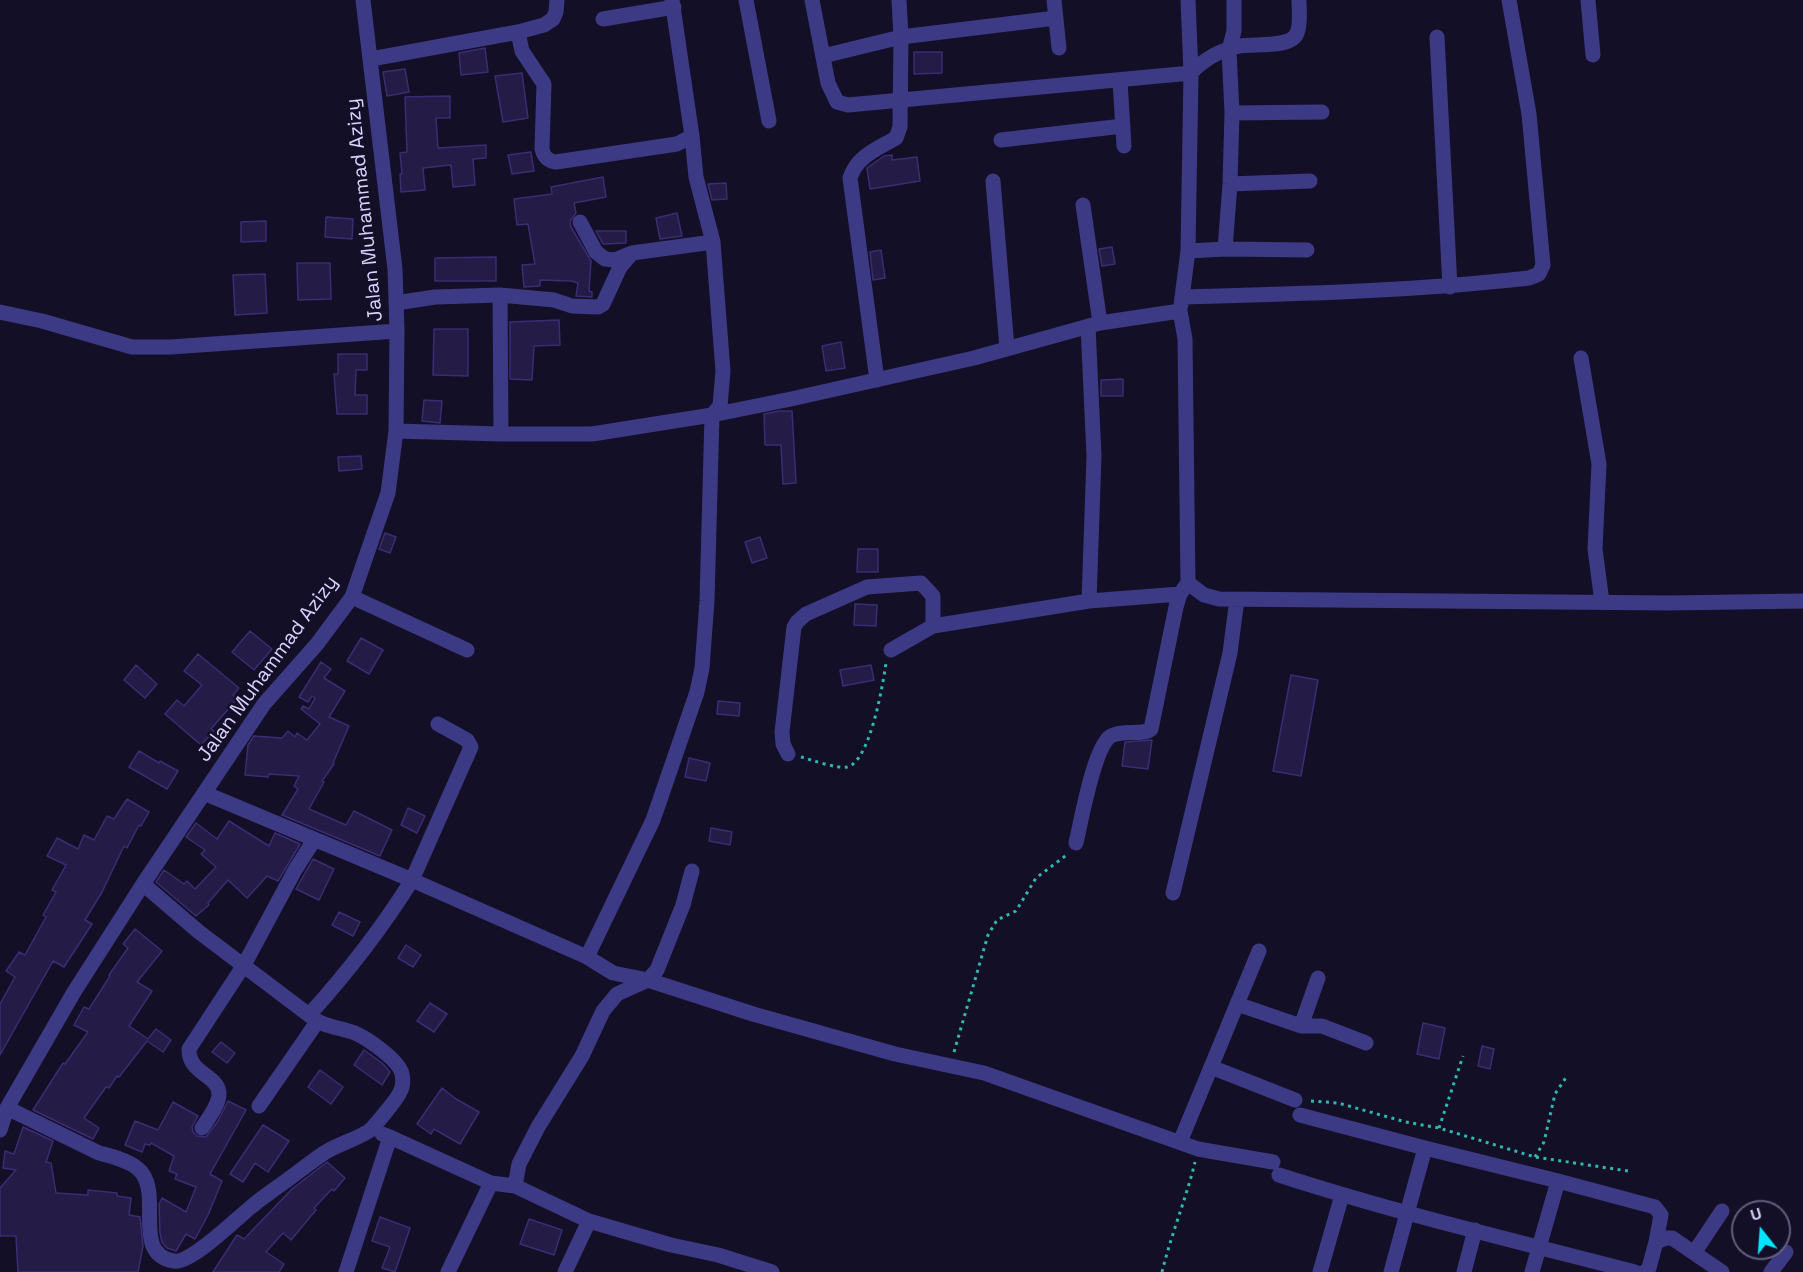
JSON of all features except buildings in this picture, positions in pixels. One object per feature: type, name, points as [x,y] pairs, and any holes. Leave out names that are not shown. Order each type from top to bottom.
[{"type":"street","name":"Jalan Muhammad Azizy","points":[[0,1130],[7,1108],[74,992],[143,884],[264,704],[317,644],[352,597],[388,493],[396,431],[398,331],[395,269],[363,0]]},
{"type":"street","points":[[371,59],[518,32],[544,25],[553,19],[557,0]]},
{"type":"street","points":[[746,0],[769,122]]},
{"type":"street","points":[[812,0],[828,83],[837,102],[848,105],[1191,73],[1207,58],[1228,50],[1242,46],[1281,43],[1293,39],[1297,34],[1299,0]]},
{"type":"street","points":[[876,380],[850,178],[854,167],[862,157],[896,138],[900,127],[902,37],[899,0]]},
{"type":"street","points":[[1054,0],[1059,48]]},
{"type":"street","points":[[1076,843],[1095,764],[1103,744],[1110,737],[1122,732],[1145,733],[1151,729],[1184,588],[1185,339],[1181,304],[1188,251],[1191,73],[1188,0]]},
{"type":"street","points":[[1225,249],[1232,113],[1228,50],[1234,31],[1234,0]]},
{"type":"street","points":[[396,431],[592,434],[712,415],[876,380],[1181,304],[1450,287],[1529,278],[1539,274],[1543,265],[1529,114],[1509,0]]},
{"type":"street","points":[[1588,0],[1593,55]]},
{"type":"street","points":[[587,957],[653,820],[697,692],[702,668],[707,601],[712,415],[720,406],[723,371],[712,242],[696,177],[673,3],[603,19]]},
{"type":"street","points":[[823,56],[902,37],[1056,18]]},
{"type":"street","points":[[518,32],[522,51],[544,84],[542,149],[548,160],[556,162],[677,144],[692,136]]},
{"type":"street","points":[[1437,37],[1450,287]]},
{"type":"street","points":[[1120,81],[1124,146]]},
{"type":"street","points":[[1232,113],[1322,112]]},
{"type":"street","points":[[1000,140],[1123,126]]},
{"type":"street","points":[[993,181],[1007,348]]},
{"type":"street","points":[[1230,184],[1310,181]]},
{"type":"street","points":[[1083,205],[1094,324],[1094,456],[1089,601]]},
{"type":"street","points":[[580,222],[596,252],[605,259],[615,260],[632,254],[712,242]]},
{"type":"street","points":[[1188,251],[1307,250]]},
{"type":"street","points":[[396,303],[435,297],[500,295],[554,300],[572,306],[598,308],[603,304],[620,267],[632,254]]},
{"type":"street","points":[[500,295],[501,434]]},
{"type":"street","points":[[0,312],[42,321],[132,348],[183,347],[398,331]]},
{"type":"street","points":[[1581,358],[1599,464],[1595,549],[1602,602]]},
{"type":"street","points":[[788,754],[783,744],[783,732],[794,627],[806,614],[867,587],[921,583],[933,596],[933,626]]},
{"type":"street","points":[[891,651],[933,626],[1184,588],[1220,599],[1803,601]]},
{"type":"street","points":[[352,597],[467,650]]},
{"type":"street","points":[[1173,893],[1230,653],[1237,599]]},
{"type":"street","points":[[259,1106],[313,1019],[394,909],[412,880],[471,747],[467,740],[438,724]]},
{"type":"street","points":[[204,793],[412,880],[587,957],[613,973],[648,980],[753,1014],[895,1054],[984,1073],[1197,1149],[1276,1168],[1342,1195],[1538,1247],[1605,1268],[1635,1272]]},
{"type":"street","points":[[202,1128],[219,1095],[218,1086],[192,1065],[189,1049],[244,965],[295,870],[314,840]]},
{"type":"street","points":[[515,1186],[519,1164],[538,1127],[582,1056],[603,1011],[617,994],[648,980],[657,970],[683,905],[692,871]]},
{"type":"street","points":[[7,1108],[99,1153],[115,1157],[137,1168],[146,1178],[149,1191],[151,1211],[148,1232],[151,1242],[159,1254],[174,1261],[186,1260],[224,1231],[251,1206],[326,1152],[370,1130],[401,1092],[401,1071],[393,1059],[356,1034],[313,1019],[199,932],[143,884]]},
{"type":"street","points":[[1180,1142],[1259,951]]},
{"type":"street","points":[[613,973],[617,994]]},
{"type":"street","points":[[1301,1026],[1318,978]]},
{"type":"street","points":[[1237,1004],[1301,1026],[1322,1026],[1366,1043]]},
{"type":"street","points":[[1211,1067],[1294,1100]]},
{"type":"street","points":[[1300,1115],[1655,1208],[1660,1215],[1656,1242],[1649,1268],[1645,1272]]},
{"type":"street","points":[[370,1130],[491,1183],[515,1186],[589,1221],[671,1245],[718,1255],[772,1272]]},
{"type":"street","points":[[346,1272],[390,1137]]},
{"type":"street","points":[[1391,1272],[1425,1149]]},
{"type":"street","points":[[1532,1272],[1558,1181]]},
{"type":"street","points":[[448,1272],[491,1183]]},
{"type":"street","points":[[1320,1272],[1342,1195]]},
{"type":"street","points":[[1694,1253],[1722,1211]]},
{"type":"street","points":[[565,1272],[589,1221]]},
{"type":"street","points":[[1464,1272],[1474,1230]]},
{"type":"street","points":[[1656,1242],[1672,1238],[1722,1272]]},
{"type":"path","points":[[788,754],[842,767],[854,764],[862,754],[881,699],[886,662],[891,651]]},
{"type":"path","points":[[951,1066],[988,935],[997,920],[1016,911],[1036,878],[1069,854],[1076,843]]},
{"type":"path","points":[[1439,1128],[1463,1056]]},
{"type":"path","points":[[1535,1156],[1544,1142],[1555,1094],[1567,1076]]},
{"type":"path","points":[[1294,1100],[1338,1103],[1406,1122],[1439,1128],[1535,1156],[1628,1171]]},
{"type":"path","points":[[1162,1272],[1169,1242],[1191,1178],[1197,1149]]}]
